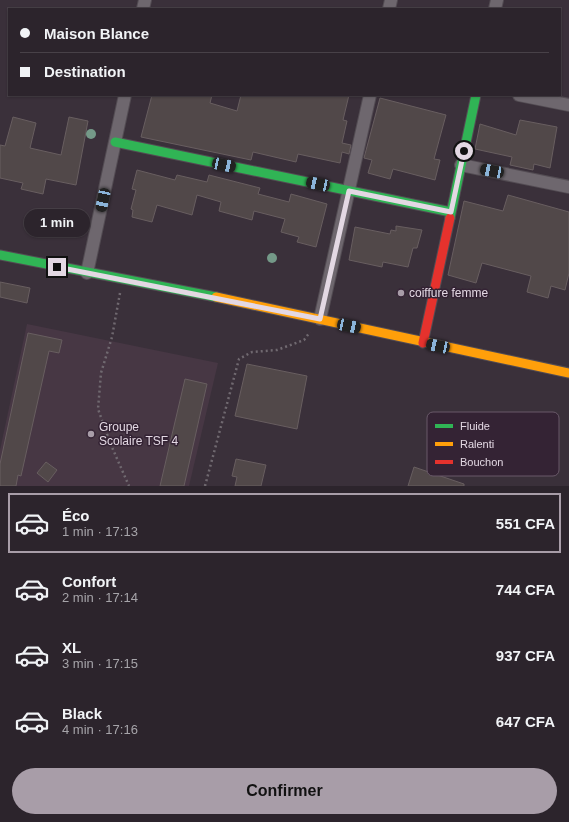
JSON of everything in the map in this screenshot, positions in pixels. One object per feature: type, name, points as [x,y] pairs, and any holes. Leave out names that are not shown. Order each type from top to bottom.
[{"type":"street","points":[[87,273],[125,96]]},
{"type":"street","points":[[320,319],[370,96]]},
{"type":"street","points":[[423,342],[476,96]]},
{"type":"street","points":[[524,96],[569,105]]},
{"type":"street","points":[[115,142],[451,212]]},
{"type":"street","points":[[461,165],[569,187]]},
{"type":"street","points":[[0,255],[320,319],[569,373]]},
{"type":"path","points":[[122,280],[112,337],[101,373],[98,409],[111,445],[129,486]]},
{"type":"path","points":[[205,486],[240,359],[252,352],[277,350],[304,340],[320,319]]},
{"type":"shaded area","points":[[27,324],[218,363],[189,486],[0,486],[0,450]]},
{"type":"building","points":[[152,96],[212,96],[210,103],[237,111],[241,96],[349,96],[343,120],[347,121],[342,143],[351,145],[349,154],[342,152],[340,163],[298,154],[296,162],[253,152],[251,160],[141,137]]},
{"type":"building","points":[[380,98],[446,115],[434,159],[440,160],[435,180],[393,169],[390,179],[368,173],[372,160],[364,158]]},
{"type":"building","points":[[13,117],[36,123],[30,148],[61,155],[69,117],[88,121],[76,185],[46,179],[43,194],[21,189],[23,183],[0,178],[0,145],[5,146]]},
{"type":"building","points":[[520,120],[557,127],[550,168],[534,164],[533,170],[510,165],[512,157],[475,149],[480,124],[516,135]]},
{"type":"building","points":[[137,170],[175,180],[177,175],[207,182],[209,175],[260,188],[258,194],[289,202],[291,194],[327,204],[316,247],[297,242],[299,237],[281,232],[285,219],[254,211],[252,220],[219,211],[221,202],[197,195],[192,215],[157,205],[152,222],[132,217],[133,210],[131,209],[136,190],[132,189]]},
{"type":"building","points":[[508,195],[569,212],[569,273],[565,290],[551,286],[548,298],[527,292],[531,276],[482,263],[476,283],[448,275],[464,201],[503,211]]},
{"type":"building","points":[[396,226],[422,230],[417,248],[413,248],[408,267],[383,262],[382,267],[349,260],[355,227],[390,234],[391,230],[396,231]]},
{"type":"building","points":[[0,282],[30,288],[27,303],[0,297]]},
{"type":"building","points":[[28,333],[62,340],[59,353],[49,351],[21,476],[18,475],[16,486],[0,486],[0,464]]},
{"type":"building","points":[[247,364],[307,376],[297,429],[235,416]]},
{"type":"building","points":[[185,379],[207,384],[184,486],[160,486]]},
{"type":"building","points":[[236,459],[266,465],[261,486],[235,486],[237,477],[232,476]]},
{"type":"building","points":[[46,462],[57,470],[48,482],[37,473]]},
{"type":"building","points":[[414,467],[427,471],[427,476],[440,476],[464,484],[464,486],[408,486]]},
{"type":"traffic: fast","points":[[450,218],[476,96]]},
{"type":"traffic: fast","points":[[115,142],[451,212]]},
{"type":"traffic: fast","points":[[0,255],[216,297]]},
{"type":"traffic: slow","points":[[216,297],[569,373]]},
{"type":"traffic: jam","points":[[423,343],[450,218]]},
{"type":"place","name":"coiffure femme","points":[[401,293]]},
{"type":"place","name":"Groupe Scolaire TSF 4","points":[[91,434]]},
{"type":"route","points":[[57,267],[271,308],[320,319],[349,191],[451,212],[464,151]]}]
